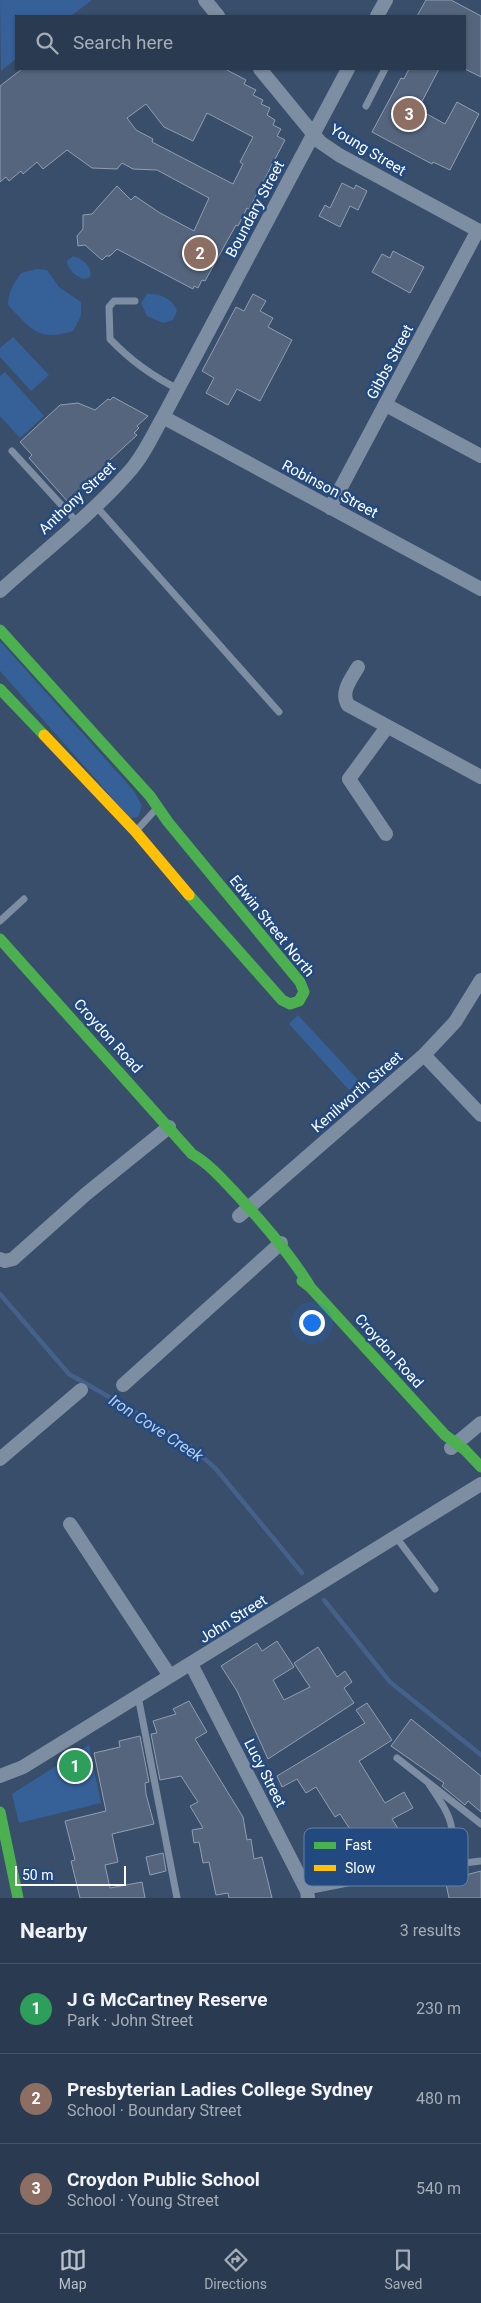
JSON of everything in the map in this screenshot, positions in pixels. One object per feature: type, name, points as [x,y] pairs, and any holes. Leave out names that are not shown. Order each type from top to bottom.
[{"type":"street","points":[[205,0],[217,15]]},
{"type":"street","points":[[378,15],[386,0]]},
{"type":"street","name":"Young Street","points":[[261,70],[320,142],[339,155],[480,231]]},
{"type":"street","name":"Boundary Street","points":[[163,417],[347,70]]},
{"type":"street","name":"Gibbs Street","points":[[330,508],[480,231]]},
{"type":"street","points":[[386,405],[481,456]]},
{"type":"street","name":"Anthony Street","points":[[0,590],[77,522],[129,472],[163,417]]},
{"type":"street","name":"Robinson Street","points":[[163,417],[481,590]]},
{"type":"street","name":"Edwin Street North","points":[[0,630],[150,796],[300,982],[304,992],[299,1001],[290,1004],[282,1000],[228,942],[135,831],[0,690]]},
{"type":"street","points":[[358,667],[345,690],[345,700],[348,705],[481,777]]},
{"type":"street","points":[[386,834],[349,779],[387,727]]},
{"type":"street","name":"Croydon Road","points":[[0,939],[192,1154],[206,1161],[241,1214],[276,1248]]},
{"type":"street","name":"Kenilworth Street","points":[[241,1214],[424,1055],[455,1022],[481,980]]},
{"type":"street","points":[[424,1055],[481,1115]]},
{"type":"street","points":[[0,1259],[4,1261],[13,1259],[86,1194],[168,1127]]},
{"type":"street","name":"Croydon Road","points":[[192,1154],[197,1169],[209,1182]]},
{"type":"street","name":"Croydon Road","points":[[261,1240],[297,1262],[311,1288],[452,1446],[481,1467]]},
{"type":"street","points":[[123,1385],[276,1248]]},
{"type":"street","points":[[0,1459],[81,1390]]},
{"type":"street","points":[[452,1446],[481,1423]]},
{"type":"street","name":"John Street","points":[[0,1776],[23,1767],[396,1537],[478,1481]]},
{"type":"street","points":[[70,1524],[170,1676]]},
{"type":"street","name":"Lucy Street","points":[[190,1664],[307,1895]]},
{"type":"street","points":[[0,1812],[18,1898]]},
{"type":"lane","points":[[366,106],[385,70]]},
{"type":"lane","points":[[135,301],[114,300],[109,307],[110,339],[123,353],[154,377],[178,389]]},
{"type":"lane","points":[[12,451],[77,522]]},
{"type":"lane","points":[[95,505],[279,712]]},
{"type":"lane","points":[[135,831],[143,825],[158,807]]},
{"type":"lane","points":[[0,921],[24,899]]},
{"type":"lane","points":[[396,1537],[435,1589]]},
{"type":"lane","points":[[138,1696],[177,1898]]},
{"type":"lane","points":[[397,1758],[481,1824]]},
{"type":"lane","points":[[429,1784],[449,1813],[450,1828]]},
{"type":"lane","points":[[468,1862],[481,1861]]},
{"type":"lane","points":[[307,1895],[346,1886]]},
{"type":"shaded area","points":[[0,0],[92,0],[72,15],[15,15],[15,60],[1,71]]},
{"type":"shaded area","points":[[73,256],[88,266],[90,277],[84,279],[75,275],[67,261]]},
{"type":"shaded area","points":[[37,269],[47,270],[59,287],[81,302],[81,316],[73,331],[51,335],[43,334],[29,327],[8,305],[10,292],[21,273]]},
{"type":"shaded area","points":[[147,294],[161,296],[172,303],[177,311],[173,320],[163,323],[147,316],[141,303]]},
{"type":"shaded area","points":[[13,337],[49,375],[31,391],[0,357],[0,348]]},
{"type":"shaded area","points":[[5,372],[44,416],[20,438],[0,416],[0,376]]},
{"type":"shaded area","points":[[0,641],[134,791],[142,806],[138,817],[130,818],[0,671]]},
{"type":"shaded area","points":[[298,1015],[359,1081],[349,1090],[289,1024]]},
{"type":"shaded area","points":[[89,1745],[101,1803],[19,1823],[12,1794]]},
{"type":"building","points":[[426,0],[451,0],[481,16],[481,77],[466,70],[466,15],[418,15]]},
{"type":"building","points":[[21,70],[227,70],[246,80],[244,84],[256,90],[253,95],[263,100],[261,104],[270,108],[267,115],[275,120],[273,125],[281,129],[277,136],[285,140],[249,209],[247,208],[238,226],[236,225],[205,281],[202,280],[198,288],[194,286],[193,289],[117,249],[110,256],[106,256],[102,260],[85,245],[78,246],[77,236],[83,229],[83,215],[92,214],[117,186],[131,200],[135,196],[160,213],[194,231],[209,198],[157,170],[133,169],[122,163],[117,169],[92,168],[67,150],[43,169],[37,162],[23,174],[21,171],[9,181],[6,177],[0,182],[0,86]],"holes":[[[146,104],[164,127],[193,141],[207,113],[253,137],[240,162],[243,164],[233,184],[152,142],[153,139],[136,130],[127,118]]]},
{"type":"building","points":[[408,70],[438,70],[418,109],[445,124],[457,102],[479,114],[450,170],[433,162],[432,164],[372,132],[401,78],[404,79]]},
{"type":"building","points":[[342,183],[354,189],[356,185],[367,191],[358,210],[350,206],[340,227],[319,216],[325,205],[330,208]]},
{"type":"building","points":[[393,251],[424,267],[410,293],[372,272],[382,254],[390,258]]},
{"type":"building","points":[[253,294],[266,301],[260,311],[273,318],[268,327],[292,340],[260,401],[237,389],[228,405],[206,393],[214,378],[202,371],[236,307],[244,311]]},
{"type":"building","points":[[113,397],[148,416],[137,426],[139,428],[134,433],[137,435],[110,460],[112,462],[68,502],[29,458],[32,455],[20,442],[60,405],[78,403],[95,410]]},
{"type":"building","points":[[277,1641],[294,1667],[273,1680],[284,1700],[310,1687],[294,1663],[318,1647],[337,1677],[345,1671],[352,1682],[344,1688],[354,1703],[268,1759],[237,1691],[221,1666],[257,1643],[262,1651]]},
{"type":"building","points":[[189,1701],[207,1732],[195,1739],[243,1817],[247,1840],[251,1839],[254,1859],[262,1857],[272,1898],[229,1898],[228,1893],[216,1895],[209,1862],[203,1863],[199,1842],[194,1843],[192,1830],[203,1828],[190,1806],[198,1802],[181,1776],[160,1780],[151,1734],[157,1733],[153,1721],[176,1714],[173,1709]]},
{"type":"building","points":[[367,1703],[392,1740],[359,1761],[385,1803],[404,1792],[413,1808],[392,1819],[398,1828],[349,1828],[340,1814],[335,1817],[316,1787],[306,1793],[297,1779],[282,1787],[277,1776],[365,1723],[356,1710]]},
{"type":"building","points":[[411,1719],[481,1776],[481,1812],[468,1801],[465,1805],[442,1786],[444,1783],[391,1746]]},
{"type":"building","points":[[140,1736],[149,1782],[145,1783],[146,1794],[154,1824],[112,1834],[118,1862],[105,1865],[110,1888],[142,1882],[145,1898],[80,1898],[71,1861],[75,1860],[65,1821],[106,1811],[94,1753],[120,1747],[119,1741]]},
{"type":"building","points":[[163,1853],[166,1871],[150,1875],[146,1857]]},
{"type":"building","points":[[481,1871],[481,1898],[449,1898],[446,1886],[468,1886],[468,1874]]},
{"type":"waterway","name":"Iron Cove Creek","points":[[0,1294],[69,1374],[194,1449],[216,1469],[302,1573]]},
{"type":"waterway","name":"Iron Cove Creek","points":[[324,1600],[390,1682],[481,1755]]},
{"type":"traffic: fast","points":[[0,630],[150,796],[168,822],[300,982],[304,992],[299,1001],[290,1004],[282,1000],[189,895]]},
{"type":"traffic: fast","points":[[0,689],[44,735]]},
{"type":"traffic: fast","points":[[0,939],[192,1154],[218,1174],[259,1219],[287,1252],[311,1288]]},
{"type":"traffic: fast","points":[[302,1281],[311,1288],[445,1435],[465,1450],[481,1467]]},
{"type":"traffic: fast","points":[[0,1812],[18,1898]]},
{"type":"traffic: slow","points":[[44,735],[135,831],[189,895]]},
{"type":"place","name":"Croydon Public School","points":[[409,114]]},
{"type":"place","name":"Presbyterian Ladies College Sydney","points":[[200,253]]},
{"type":"place","name":"J G McCartney Reserve","points":[[75,1766]]}]
